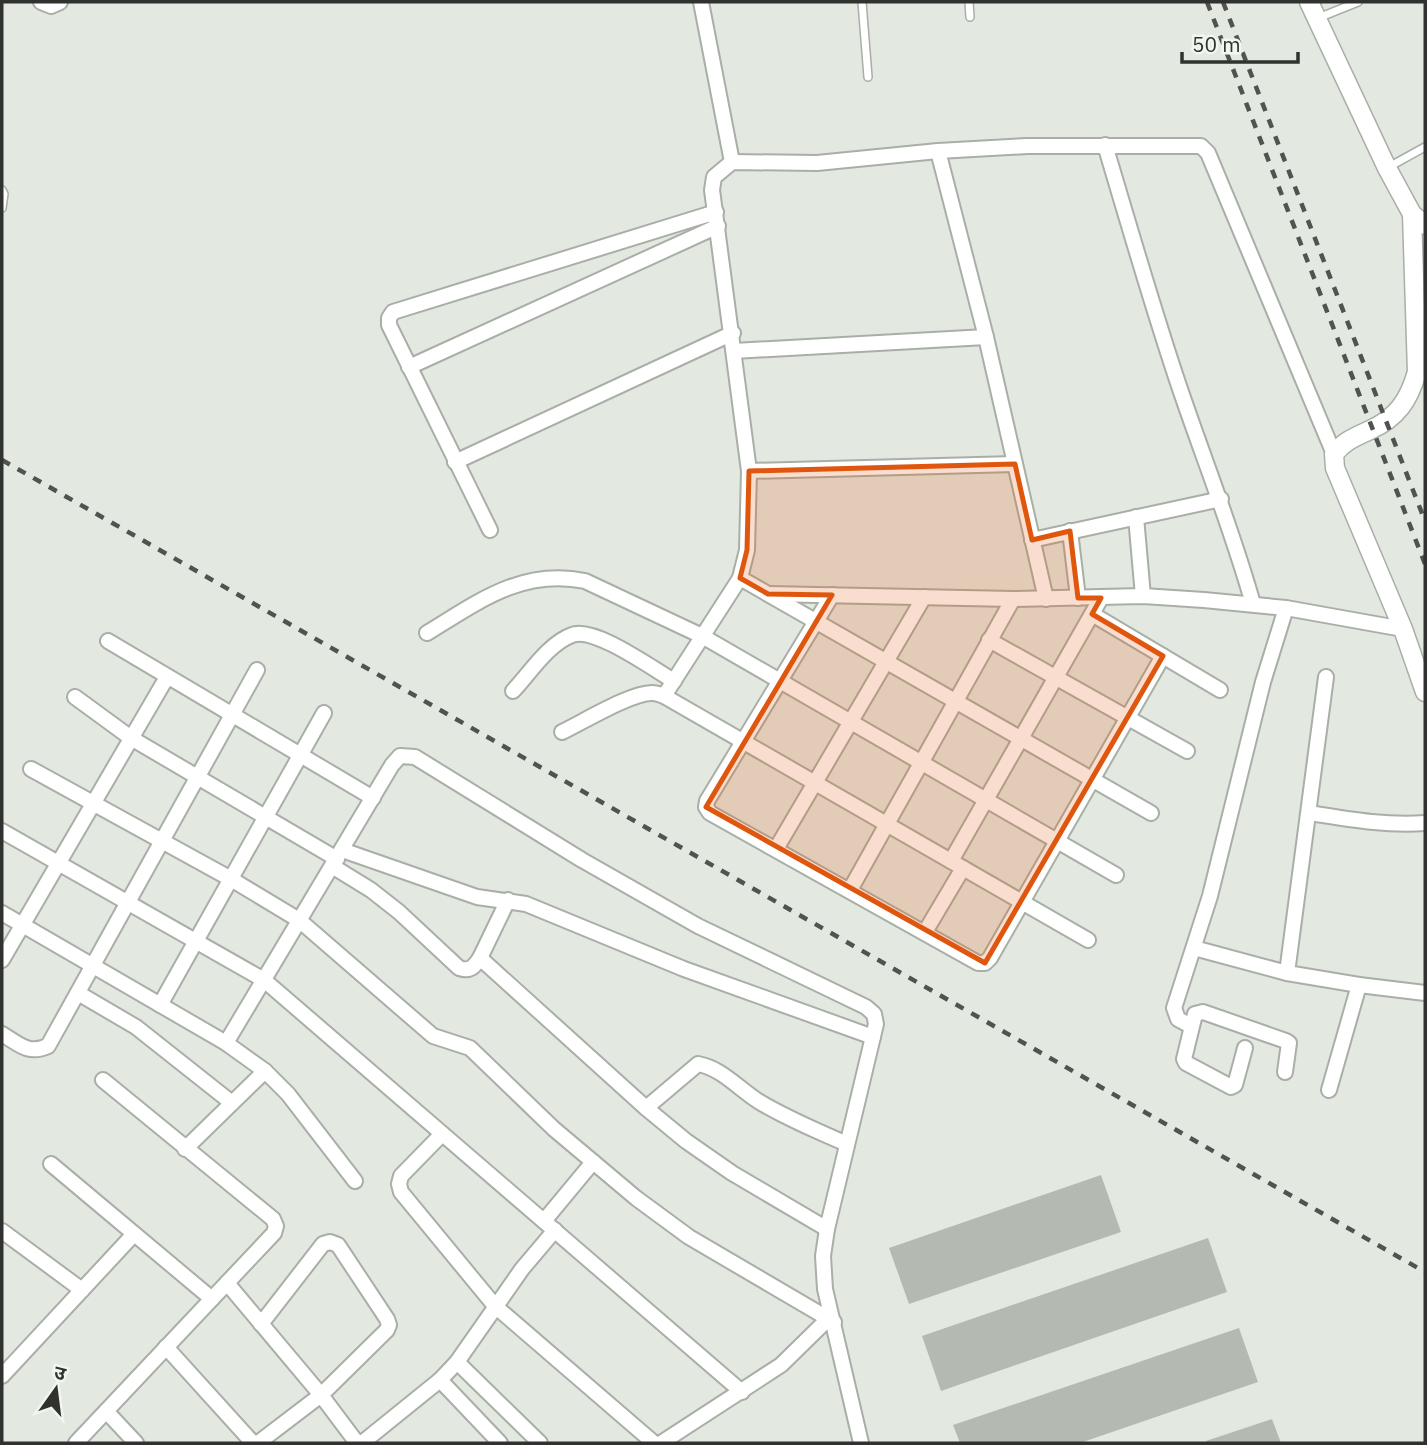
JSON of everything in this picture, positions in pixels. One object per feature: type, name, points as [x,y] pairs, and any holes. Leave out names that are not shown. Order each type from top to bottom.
[{"type":"street","points":[[41,2],[51,6],[60,2]]},
{"type":"street","points":[[701,2],[732,162]]},
{"type":"street","points":[[1313,10],[1387,168],[1419,220],[1417,372],[1412,388],[1406,402],[1387,422],[1343,442],[1334,454]]},
{"type":"street","points":[[664,696],[740,578],[747,550],[749,471],[733,333],[712,190],[713,177],[732,162],[817,163],[938,151],[1193,144],[1202,146],[1208,153],[1334,454],[1335,468],[1403,629],[1425,692]]},
{"type":"street","points":[[1105,145],[1178,383],[1221,499],[1253,604]]},
{"type":"street","points":[[938,151],[986,337],[1046,598]]},
{"type":"street","points":[[490,530],[388,326],[393,312],[717,219]]},
{"type":"street","points":[[409,367],[717,219]]},
{"type":"street","points":[[455,462],[733,333]]},
{"type":"street","points":[[734,351],[986,337]]},
{"type":"street","points":[[749,471],[1015,464]]},
{"type":"street","points":[[1032,540],[1221,499]]},
{"type":"street","points":[[1136,517],[1143,596]]},
{"type":"street","points":[[1070,531],[1078,598]]},
{"type":"street","points":[[427,633],[482,600],[516,584],[546,577],[585,581],[702,636],[1116,875]]},
{"type":"street","points":[[740,578],[1151,813]]},
{"type":"street","points":[[768,594],[1013,599],[1143,596],[1286,608],[1403,629]]},
{"type":"street","points":[[832,595],[707,801],[706,807],[709,813],[978,963],[985,963],[1163,656]]},
{"type":"street","points":[[776,849],[924,597]]},
{"type":"street","points":[[925,932],[986,800],[1101,598]]},
{"type":"street","points":[[849,890],[1013,599]]},
{"type":"street","points":[[1191,1026],[1178,1019],[1174,1008],[1223,846],[1263,682],[1286,608]]},
{"type":"street","points":[[1092,614],[1220,690]]},
{"type":"street","points":[[513,691],[557,644],[572,635],[583,633],[599,638],[674,681]]},
{"type":"street","points":[[989,640],[1187,751]]},
{"type":"street","points":[[108,641],[373,798]]},
{"type":"street","points":[[2,1034],[26,1049],[37,1051],[48,1046],[257,670]]},
{"type":"street","points":[[2,960],[167,677]]},
{"type":"street","points":[[1287,973],[1326,677]]},
{"type":"street","points":[[562,732],[641,695],[653,693],[664,696],[1088,940]]},
{"type":"street","points":[[75,697],[131,738],[337,858],[459,968],[466,971],[473,968],[508,901]]},
{"type":"street","points":[[160,1005],[324,713]]},
{"type":"street","points":[[226,1043],[400,756],[415,757],[582,860],[698,926],[866,1007],[874,1014],[876,1024],[827,1229],[823,1256],[825,1289],[831,1320],[861,1443]]},
{"type":"street","points":[[31,769],[231,879],[299,920],[433,1035],[440,1040],[459,1042],[470,1048],[554,1129],[689,1237],[831,1320]]},
{"type":"street","points":[[1309,813],[1367,822],[1425,823]]},
{"type":"street","points":[[2,831],[264,980],[742,1392]]},
{"type":"street","points":[[337,858],[477,897],[526,904],[684,969],[873,1037]]},
{"type":"street","points":[[2,913],[226,1043],[265,1071],[288,1094],[355,1181]]},
{"type":"street","points":[[1194,947],[1287,973],[1425,993]]},
{"type":"street","points":[[480,958],[686,1141],[732,1173],[827,1229]]},
{"type":"street","points":[[1329,1090],[1359,985]]},
{"type":"street","points":[[78,993],[136,1027],[232,1103]]},
{"type":"street","points":[[1245,1048],[1235,1085],[1227,1086],[1184,1059],[1195,1014],[1203,1012],[1286,1041],[1290,1049],[1285,1072]]},
{"type":"street","points":[[646,1108],[698,1064],[710,1066],[759,1101],[797,1122],[847,1144]]},
{"type":"street","points":[[185,1149],[265,1071]]},
{"type":"street","points":[[76,1443],[274,1233],[276,1226],[273,1219],[103,1080]]},
{"type":"street","points":[[442,1134],[401,1176],[398,1184],[401,1192],[495,1306],[654,1443]]},
{"type":"street","points":[[544,1220],[593,1162]]},
{"type":"street","points":[[51,1164],[212,1299]]},
{"type":"street","points":[[227,1283],[360,1443],[439,1380],[457,1362],[522,1269],[555,1230]]},
{"type":"street","points":[[2,1231],[82,1290]]},
{"type":"street","points":[[2,1376],[134,1234]]},
{"type":"street","points":[[166,1347],[255,1443],[321,1395],[387,1331],[389,1325],[338,1245],[330,1242],[323,1244],[261,1324]]},
{"type":"street","points":[[661,1443],[780,1365],[831,1320]]},
{"type":"street","points":[[457,1362],[540,1443]]},
{"type":"street","points":[[439,1380],[500,1443]]},
{"type":"street","points":[[106,1411],[136,1443]]},
{"type":"lane","points":[[862,2],[868,77]]},
{"type":"lane","points":[[969,2],[970,17]]},
{"type":"lane","points":[[1313,10],[1357,2]]},
{"type":"lane","points":[[1387,168],[1425,147]]},
{"type":"lane","points":[[2,190],[2,208]]},
{"type":"highlighted area","points":[[1015,464],[1032,540],[1070,531],[1078,598],[1101,598],[1092,614],[1163,656],[985,963],[706,807],[832,595],[768,594],[740,578],[747,550],[749,471]]},
{"type":"building","points":[[1101,1175],[1121,1232],[909,1304],[889,1248]]},
{"type":"building","points":[[1208,1238],[1227,1292],[941,1391],[922,1336]]},
{"type":"building","points":[[1239,1328],[1258,1382],[1080,1443],[960,1443],[953,1425]]},
{"type":"building","points":[[1272,1419],[1281,1443],[1206,1441]]},
{"type":"railway","points":[[1207,2],[1425,564]]},
{"type":"railway","points":[[1223,2],[1425,521]]},
{"type":"railway","points":[[2,460],[1425,1272]]}]
